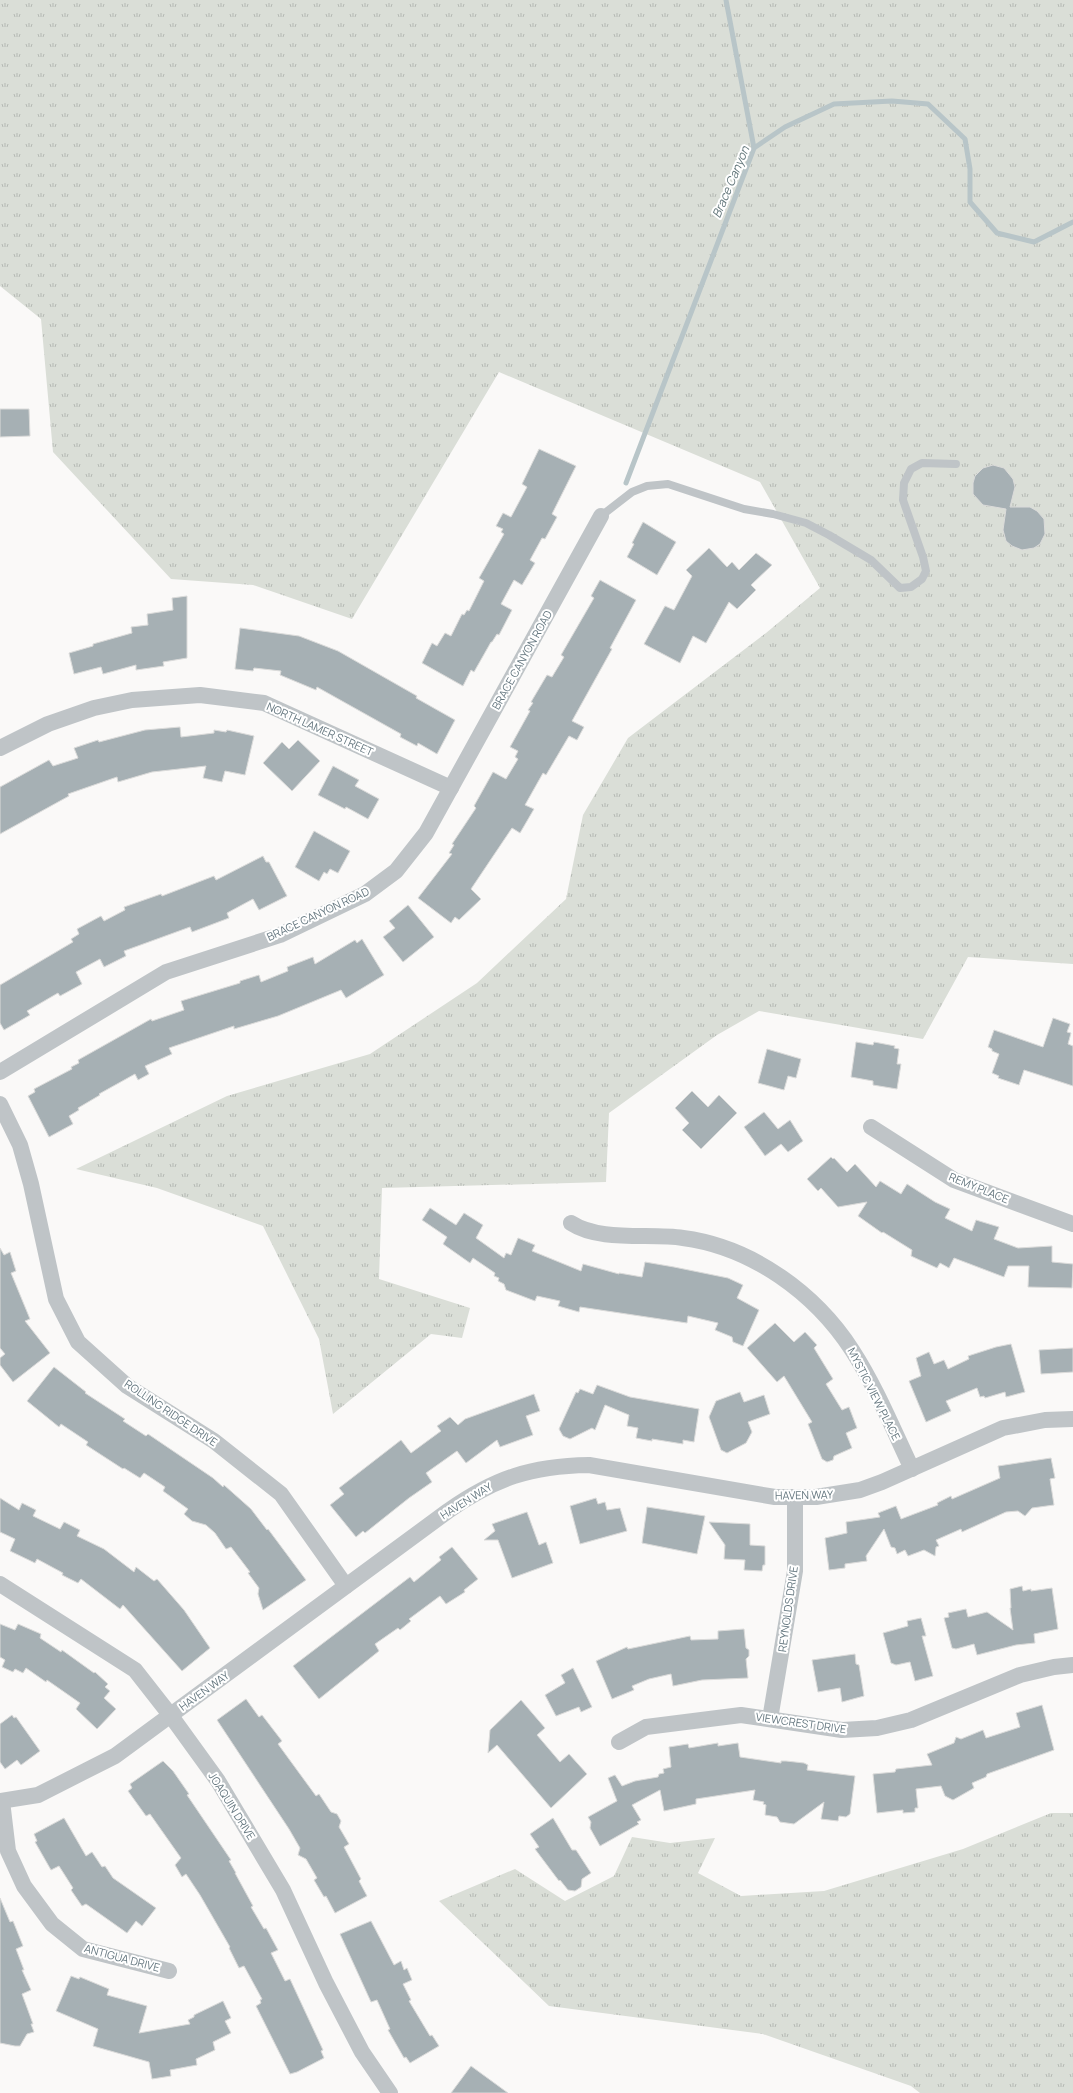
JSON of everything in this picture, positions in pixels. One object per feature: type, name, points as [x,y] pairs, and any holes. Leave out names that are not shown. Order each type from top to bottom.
[{"type":"street","name":"BRACE CANYON ROAD","points":[[0,1072],[166,972],[280,935],[365,894],[396,871],[426,833],[601,516]]},
{"type":"street","name":"NORTH LAMER STREET","points":[[0,748],[48,724],[94,708],[132,700],[200,695],[264,703],[451,788]]},
{"type":"street","name":"ROLLING RIDGE DRIVE","points":[[0,1104],[20,1145],[31,1184],[56,1299],[78,1342],[127,1386],[214,1441],[281,1494],[346,1586]]},
{"type":"street","name":"REMY PLACE","points":[[871,1127],[954,1180],[1073,1224]]},
{"type":"street","name":"MYSTIC VIEW PLACE","points":[[571,1223],[589,1232],[601,1235],[667,1236],[705,1242],[741,1254],[759,1263],[786,1280],[822,1311],[852,1350],[874,1388],[912,1469]]},
{"type":"street","name":"HAVEN WAY","points":[[1,1801],[38,1795],[115,1756],[467,1498],[488,1485],[538,1469],[589,1465],[775,1497],[795,1498],[837,1495],[860,1490],[882,1482],[1003,1428],[1046,1420],[1073,1419]]},
{"type":"street","name":"REYNOLDS DRIVE","points":[[770,1720],[795,1571],[795,1498]]},
{"type":"street","name":"JOAQUIN DRIVE","points":[[0,1584],[135,1670],[171,1716],[218,1781],[283,1890],[326,1983],[362,2052],[390,2093]]},
{"type":"street","name":"VIEWCREST DRIVE","points":[[619,1742],[646,1727],[741,1715],[842,1730],[877,1728],[911,1720],[1020,1675],[1054,1667],[1073,1665]]},
{"type":"street","name":"ANTIGUA DRIVE","points":[[1,1801],[8,1851],[24,1886],[52,1924],[82,1949],[169,1971]]},
{"type":"lane","points":[[601,516],[632,492],[646,486],[668,484],[744,509],[773,514],[806,523],[871,560],[900,588],[911,587],[922,579],[926,571],[903,500],[904,483],[911,469],[922,462],[956,464]]},
{"type":"green space","points":[[0,0],[1073,0],[1073,964],[968,957],[923,1039],[759,1011],[717,1035],[609,1113],[606,1182],[382,1188],[379,1279],[470,1308],[462,1338],[431,1334],[333,1414],[319,1339],[263,1226],[157,1188],[76,1169],[227,1096],[370,1054],[477,983],[566,899],[583,815],[628,738],[766,633],[820,588],[760,482],[499,372],[352,619],[253,585],[171,579],[53,452],[41,319],[0,286]]},
{"type":"green space","points":[[1051,1813],[1073,1813],[1073,2093],[920,2093],[911,2086],[763,2034],[549,2006],[439,1901],[515,1869],[565,1901],[614,1876],[632,1837],[670,1843],[715,1838],[698,1873],[741,1896],[824,1891],[963,1849]]},
{"type":"building","points":[[0,409],[29,409],[30,436],[0,437]]},
{"type":"building","points":[[539,449],[576,466],[552,514],[557,517],[545,539],[542,538],[530,560],[535,563],[522,585],[514,580],[501,604],[512,610],[499,635],[497,634],[491,642],[474,672],[471,670],[463,686],[422,663],[432,643],[437,646],[445,633],[451,636],[462,614],[464,615],[467,610],[469,611],[484,581],[479,578],[504,534],[501,532],[503,529],[496,526],[503,513],[511,517],[527,487],[522,484]]},
{"type":"building","points":[[993,465],[1004,468],[1013,479],[1015,487],[1010,507],[1030,507],[1037,511],[1044,519],[1045,534],[1040,544],[1034,548],[1022,550],[1012,546],[1006,541],[1003,530],[1006,509],[983,505],[973,494],[973,483],[975,476],[983,468]]},
{"type":"building","points":[[643,522],[676,542],[657,575],[627,557],[634,544],[632,543]]},
{"type":"building","points":[[709,548],[727,567],[732,562],[739,570],[756,553],[772,565],[751,585],[756,590],[737,609],[729,602],[706,643],[693,636],[680,663],[644,644],[665,606],[674,610],[692,576],[686,570]]},
{"type":"building","points":[[600,580],[636,600],[610,648],[612,649],[572,721],[584,727],[577,740],[569,736],[546,775],[543,773],[525,805],[534,809],[520,833],[512,828],[471,889],[481,899],[459,920],[455,917],[451,923],[418,898],[452,854],[449,853],[454,845],[452,844],[476,808],[474,806],[493,772],[506,779],[518,759],[515,757],[518,751],[510,747],[530,711],[528,710],[533,703],[531,702],[547,675],[552,677],[564,657],[561,655],[594,598],[591,596]]},
{"type":"building","points":[[187,596],[187,658],[163,662],[164,666],[136,670],[136,665],[103,674],[101,667],[74,674],[69,653],[93,646],[93,644],[132,633],[131,627],[148,625],[147,614],[173,610],[172,598]]},
{"type":"building","points":[[240,628],[299,636],[338,651],[417,696],[416,698],[455,720],[437,754],[418,743],[417,746],[400,737],[401,734],[317,687],[316,690],[280,675],[281,671],[254,668],[253,671],[235,669]]},
{"type":"building","points":[[180,727],[181,737],[214,733],[214,730],[226,732],[227,730],[254,736],[245,775],[225,771],[222,782],[203,778],[206,766],[152,772],[118,782],[117,777],[68,794],[69,796],[0,834],[0,787],[49,760],[53,766],[78,758],[74,748],[98,740],[99,742],[145,730]]},
{"type":"building","points":[[298,740],[320,761],[292,791],[263,763],[282,742],[289,749]]},
{"type":"building","points":[[333,766],[359,780],[355,786],[379,799],[368,819],[346,807],[345,809],[318,795]]},
{"type":"building","points":[[314,831],[350,851],[338,873],[330,869],[327,874],[324,872],[319,881],[295,867]]},
{"type":"building","points":[[263,856],[266,862],[269,862],[287,896],[259,910],[253,899],[227,913],[229,918],[192,932],[190,927],[124,951],[126,956],[104,967],[100,959],[76,972],[82,984],[60,996],[58,993],[27,1011],[30,1015],[4,1030],[0,1023],[0,985],[73,942],[71,939],[79,934],[77,929],[101,916],[104,921],[125,910],[124,907],[161,894],[162,896],[214,876],[216,880]]},
{"type":"building","points":[[408,905],[434,937],[403,962],[383,937],[395,928],[389,921]]},
{"type":"building","points":[[362,939],[384,975],[346,998],[341,990],[278,1016],[234,1029],[234,1026],[169,1048],[172,1054],[145,1066],[149,1074],[138,1080],[135,1074],[99,1094],[100,1095],[78,1108],[79,1110],[69,1116],[73,1124],[49,1137],[28,1096],[35,1092],[34,1089],[72,1069],[71,1067],[79,1063],[78,1060],[151,1019],[152,1021],[184,1010],[181,1001],[240,983],[240,981],[259,975],[261,982],[288,971],[287,967],[313,957],[315,964],[355,940],[357,943]]},
{"type":"building","points":[[1053,1018],[1070,1024],[1067,1032],[1071,1033],[1068,1044],[1073,1046],[1073,1086],[1024,1070],[1019,1085],[998,1078],[999,1076],[992,1073],[999,1054],[992,1051],[992,1049],[988,1047],[994,1030],[1043,1047]]},
{"type":"building","points":[[856,1042],[873,1045],[874,1042],[895,1046],[894,1048],[899,1049],[897,1064],[901,1064],[897,1089],[873,1085],[873,1081],[851,1077]]},
{"type":"building","points":[[767,1049],[801,1059],[796,1078],[788,1076],[784,1090],[758,1083]]},
{"type":"building","points":[[692,1091],[708,1107],[719,1095],[737,1113],[701,1149],[682,1130],[689,1123],[675,1108]]},
{"type":"building","points":[[764,1112],[778,1129],[790,1120],[803,1141],[788,1152],[781,1144],[765,1156],[744,1127]]},
{"type":"building","points":[[831,1157],[833,1159],[834,1158],[847,1172],[855,1164],[876,1187],[880,1181],[901,1194],[907,1184],[935,1202],[950,1209],[945,1218],[972,1231],[976,1220],[999,1227],[994,1239],[1018,1248],[1052,1246],[1052,1262],[1073,1264],[1072,1288],[1028,1287],[1029,1266],[1008,1266],[1004,1277],[954,1258],[949,1268],[940,1263],[937,1268],[911,1256],[912,1250],[883,1232],[882,1233],[858,1216],[867,1202],[838,1207],[821,1188],[818,1191],[807,1179]]},
{"type":"building","points":[[430,1208],[456,1225],[464,1213],[483,1225],[476,1238],[504,1258],[506,1253],[511,1255],[518,1238],[535,1245],[532,1251],[581,1271],[583,1264],[619,1274],[642,1277],[645,1262],[728,1278],[743,1285],[737,1298],[759,1310],[743,1346],[733,1342],[732,1337],[715,1330],[718,1323],[688,1316],[687,1323],[580,1307],[579,1312],[558,1306],[560,1301],[537,1296],[535,1301],[506,1290],[504,1284],[498,1281],[499,1278],[494,1276],[495,1273],[473,1258],[470,1263],[443,1244],[447,1237],[422,1220]]},
{"type":"building","points":[[0,1248],[4,1255],[10,1252],[16,1271],[11,1273],[30,1319],[25,1321],[50,1353],[13,1382],[0,1365],[0,1358],[5,1354],[0,1348]]},
{"type":"building","points":[[775,1323],[794,1342],[805,1332],[817,1345],[814,1348],[833,1379],[826,1384],[842,1410],[849,1407],[857,1428],[846,1433],[852,1448],[834,1456],[833,1460],[827,1462],[822,1459],[808,1424],[812,1422],[784,1376],[777,1382],[747,1348]]},
{"type":"building","points":[[1011,1344],[1025,1392],[1006,1397],[1005,1392],[985,1398],[984,1396],[980,1397],[977,1388],[946,1401],[951,1411],[926,1422],[909,1381],[921,1376],[916,1358],[929,1352],[934,1364],[944,1360],[948,1369],[969,1359],[968,1356]]},
{"type":"building","points":[[1073,1348],[1073,1372],[1041,1374],[1039,1350]]},
{"type":"building","points":[[54,1367],[86,1392],[85,1393],[125,1419],[123,1421],[146,1436],[148,1434],[213,1478],[223,1487],[224,1485],[251,1509],[306,1580],[263,1610],[258,1594],[259,1588],[248,1573],[250,1572],[231,1547],[226,1549],[215,1533],[206,1525],[192,1521],[184,1514],[188,1509],[163,1491],[165,1487],[144,1473],[140,1478],[124,1468],[123,1469],[86,1445],[88,1442],[61,1424],[59,1427],[27,1401]]},
{"type":"building","points":[[597,1385],[630,1397],[699,1409],[694,1442],[683,1440],[683,1444],[636,1438],[638,1428],[627,1426],[629,1415],[605,1405],[595,1430],[592,1428],[570,1439],[563,1436],[559,1429],[576,1392],[578,1393],[580,1389],[593,1394]]},
{"type":"building","points":[[740,1392],[744,1402],[764,1395],[770,1414],[748,1422],[752,1432],[746,1443],[727,1453],[721,1450],[709,1417],[716,1401]]},
{"type":"building","points":[[534,1394],[540,1411],[526,1416],[533,1435],[500,1447],[497,1440],[466,1463],[457,1451],[426,1473],[432,1482],[365,1533],[363,1531],[356,1537],[330,1505],[344,1494],[339,1488],[401,1440],[411,1453],[441,1431],[437,1426],[450,1417],[458,1425],[465,1419]]},
{"type":"building","points":[[1051,1458],[1055,1478],[1050,1479],[1054,1505],[1032,1508],[1025,1516],[1018,1511],[1006,1512],[962,1532],[961,1529],[936,1540],[939,1546],[936,1547],[935,1556],[924,1550],[908,1556],[905,1550],[897,1554],[895,1548],[891,1547],[884,1529],[866,1556],[867,1561],[845,1564],[845,1568],[829,1570],[825,1538],[847,1533],[846,1522],[880,1517],[878,1513],[896,1506],[901,1519],[938,1505],[937,1503],[951,1496],[952,1499],[1000,1478],[998,1466]]},
{"type":"building","points":[[0,1498],[19,1510],[22,1503],[36,1510],[33,1516],[60,1529],[64,1522],[80,1530],[77,1536],[104,1549],[134,1572],[136,1567],[154,1581],[157,1579],[184,1610],[210,1648],[182,1671],[123,1605],[120,1609],[81,1579],[78,1583],[37,1559],[35,1563],[10,1551],[15,1539],[0,1532]]},
{"type":"building","points":[[596,1498],[598,1504],[605,1502],[607,1510],[620,1508],[627,1531],[580,1544],[570,1506]]},
{"type":"building","points":[[647,1507],[705,1516],[697,1554],[642,1543]]},
{"type":"building","points":[[527,1512],[539,1545],[546,1542],[553,1563],[512,1578],[498,1540],[484,1540],[495,1531],[492,1524]]},
{"type":"building","points":[[709,1522],[750,1524],[750,1545],[765,1546],[765,1565],[763,1565],[762,1571],[744,1570],[745,1560],[724,1559],[725,1545]]},
{"type":"building","points":[[452,1547],[478,1579],[464,1590],[465,1592],[446,1604],[440,1596],[409,1619],[411,1621],[400,1630],[398,1628],[375,1644],[379,1651],[319,1699],[293,1666],[410,1577],[414,1582],[441,1560],[439,1557]]},
{"type":"building","points":[[1022,1586],[1023,1591],[1052,1588],[1058,1629],[1034,1634],[1035,1643],[1016,1645],[977,1655],[974,1644],[956,1649],[952,1648],[944,1618],[949,1617],[948,1613],[966,1609],[968,1617],[987,1612],[1013,1630],[1010,1608],[1010,1589]]},
{"type":"building","points":[[921,1618],[926,1636],[922,1636],[933,1676],[915,1681],[910,1662],[896,1665],[891,1663],[883,1633],[908,1626],[907,1621]]},
{"type":"building","points":[[0,1624],[15,1630],[18,1624],[41,1634],[40,1638],[61,1652],[62,1650],[94,1673],[95,1672],[108,1684],[105,1687],[110,1691],[104,1698],[116,1709],[97,1729],[76,1709],[80,1703],[47,1680],[46,1682],[26,1668],[23,1673],[15,1669],[13,1672],[2,1667],[5,1660],[0,1657]]},
{"type":"building","points":[[744,1629],[746,1648],[749,1650],[749,1656],[746,1659],[748,1678],[702,1680],[673,1686],[671,1674],[649,1679],[632,1686],[634,1690],[612,1699],[596,1661],[627,1647],[628,1649],[690,1636],[691,1640],[718,1639],[718,1631]]},
{"type":"building","points":[[855,1654],[856,1664],[859,1665],[864,1696],[842,1702],[840,1688],[818,1692],[812,1660]]},
{"type":"building","points":[[573,1668],[592,1707],[581,1712],[579,1707],[556,1716],[545,1695],[565,1683],[561,1675]]},
{"type":"building","points":[[246,1699],[259,1717],[262,1715],[282,1741],[278,1744],[316,1796],[319,1794],[331,1812],[337,1814],[341,1821],[339,1827],[349,1844],[344,1847],[361,1879],[359,1881],[367,1896],[335,1913],[326,1896],[324,1897],[314,1880],[317,1878],[306,1859],[298,1855],[300,1848],[289,1829],[217,1720]]},
{"type":"building","points":[[521,1700],[545,1728],[537,1735],[560,1762],[569,1754],[587,1774],[551,1808],[497,1745],[488,1753],[490,1730]]},
{"type":"building","points":[[1042,1705],[1054,1750],[987,1774],[986,1777],[972,1783],[974,1788],[953,1800],[945,1796],[941,1786],[916,1789],[918,1808],[915,1808],[915,1812],[903,1813],[903,1810],[877,1813],[873,1774],[895,1772],[896,1769],[932,1765],[927,1754],[954,1743],[956,1737],[961,1739],[983,1730],[986,1738],[1020,1727],[1016,1713]]},
{"type":"building","points":[[12,1715],[14,1718],[16,1717],[40,1751],[21,1765],[17,1760],[5,1769],[0,1762],[0,1724]]},
{"type":"building","points":[[718,1743],[718,1746],[738,1743],[740,1757],[781,1763],[781,1761],[786,1761],[804,1763],[808,1765],[807,1770],[855,1776],[850,1814],[846,1817],[839,1816],[838,1821],[821,1819],[824,1802],[794,1824],[780,1822],[777,1817],[765,1815],[766,1805],[763,1804],[764,1802],[753,1800],[755,1790],[696,1799],[696,1804],[664,1811],[660,1790],[632,1805],[641,1820],[637,1822],[639,1824],[600,1846],[590,1828],[591,1822],[588,1817],[617,1801],[608,1778],[615,1775],[622,1786],[635,1781],[658,1777],[659,1774],[664,1773],[663,1769],[671,1767],[669,1747],[688,1744],[689,1748]]},
{"type":"building","points":[[163,1761],[173,1771],[189,1794],[187,1795],[231,1860],[229,1861],[253,1906],[251,1907],[264,1929],[266,1928],[278,1950],[271,1953],[285,1981],[290,1979],[323,2050],[321,2051],[324,2058],[297,2072],[290,2074],[256,2006],[261,2003],[260,2000],[262,1999],[244,1966],[239,1968],[229,1948],[230,1947],[200,1895],[186,1874],[182,1877],[175,1865],[181,1858],[150,1814],[146,1816],[128,1791],[132,1788],[130,1784]]},
{"type":"building","points":[[64,1818],[86,1856],[92,1852],[102,1867],[105,1866],[113,1878],[156,1908],[142,1926],[136,1921],[127,1933],[86,1904],[82,1906],[71,1890],[73,1888],[59,1866],[51,1870],[35,1842],[37,1841],[34,1834]]},
{"type":"building","points":[[553,1818],[572,1850],[576,1850],[591,1873],[582,1879],[581,1887],[575,1891],[568,1890],[560,1880],[559,1881],[535,1849],[539,1847],[530,1834]]},
{"type":"building","points":[[0,1898],[10,1922],[13,1921],[23,1946],[16,1949],[24,1970],[22,1970],[31,1990],[22,1994],[33,2024],[31,2024],[34,2032],[27,2034],[20,2046],[0,2043]]},
{"type":"building","points":[[371,1921],[394,1965],[401,1961],[404,1970],[407,1968],[412,1980],[403,1984],[411,2000],[409,2001],[430,2036],[432,2035],[439,2046],[410,2063],[406,2057],[404,2058],[388,2030],[390,2029],[377,2000],[371,2002],[340,1934]]},
{"type":"building","points":[[71,1976],[79,1979],[80,1977],[109,1989],[107,1995],[147,2006],[139,2033],[190,2024],[188,2020],[194,2017],[194,2015],[223,2001],[231,2018],[225,2021],[231,2033],[213,2042],[215,2050],[196,2059],[197,2065],[170,2070],[171,2076],[152,2079],[149,2062],[93,2046],[98,2029],[56,2011]]},
{"type":"building","points":[[471,2066],[508,2093],[451,2093]]},
{"type":"waterway","points":[[726,0],[754,148]]},
{"type":"waterway","name":"Brace Canyon","points":[[626,483],[754,148],[785,127],[834,104],[892,101],[928,104],[965,139],[970,169],[970,202],[997,233],[1034,242],[1073,222]]}]
